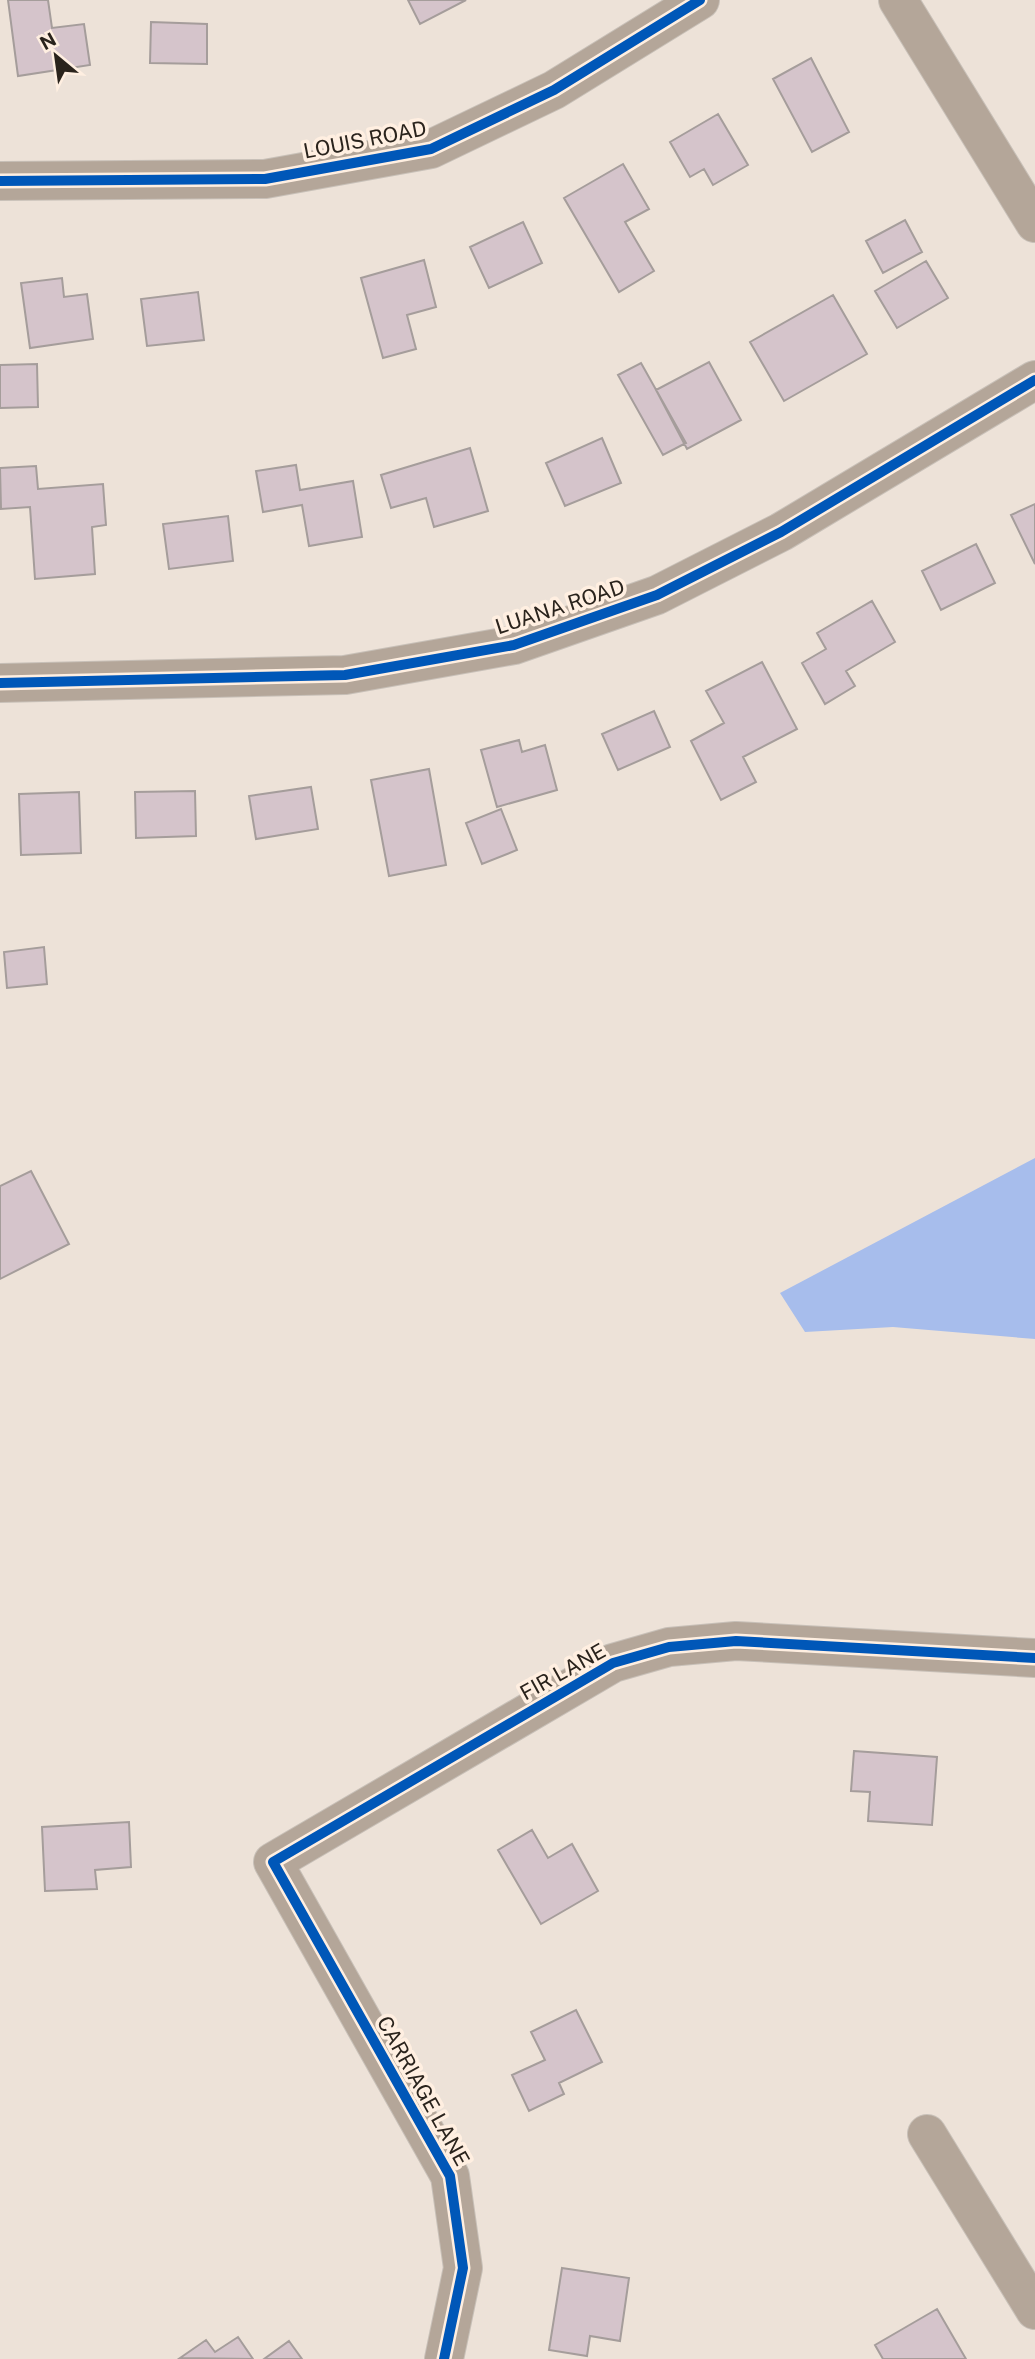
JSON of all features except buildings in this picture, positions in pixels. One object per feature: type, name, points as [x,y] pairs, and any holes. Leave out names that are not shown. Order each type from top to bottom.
[{"type":"street","name":"LOUIS ROAD","points":[[0,181],[265,179],[430,149],[554,90],[700,0]]},
{"type":"street","points":[[898,0],[1035,223]]},
{"type":"street","name":"LUANA ROAD","points":[[0,683],[345,675],[514,645],[657,595],[757,545],[1035,380]]},
{"type":"street","name":"FIR LANE","points":[[273,1861],[613,1663],[669,1647],[736,1641],[1035,1658]]},
{"type":"street","name":"CARRIAGE LANE","points":[[273,1861],[450,2176],[463,2268],[444,2359]]},
{"type":"street","points":[[927,2134],[1035,2310]]},
{"type":"water","points":[[1035,1158],[1035,1339],[893,1327],[805,1332],[780,1293]]},
{"type":"cycle path","points":[[0,181],[265,179],[431,149],[554,90],[700,0]]},
{"type":"cycle path","points":[[0,683],[345,675],[514,645],[657,595],[781,532],[1035,380]]},
{"type":"cycle path","points":[[444,2359],[463,2268],[450,2176],[273,1862],[613,1663],[669,1647],[736,1641],[1035,1658]]}]
